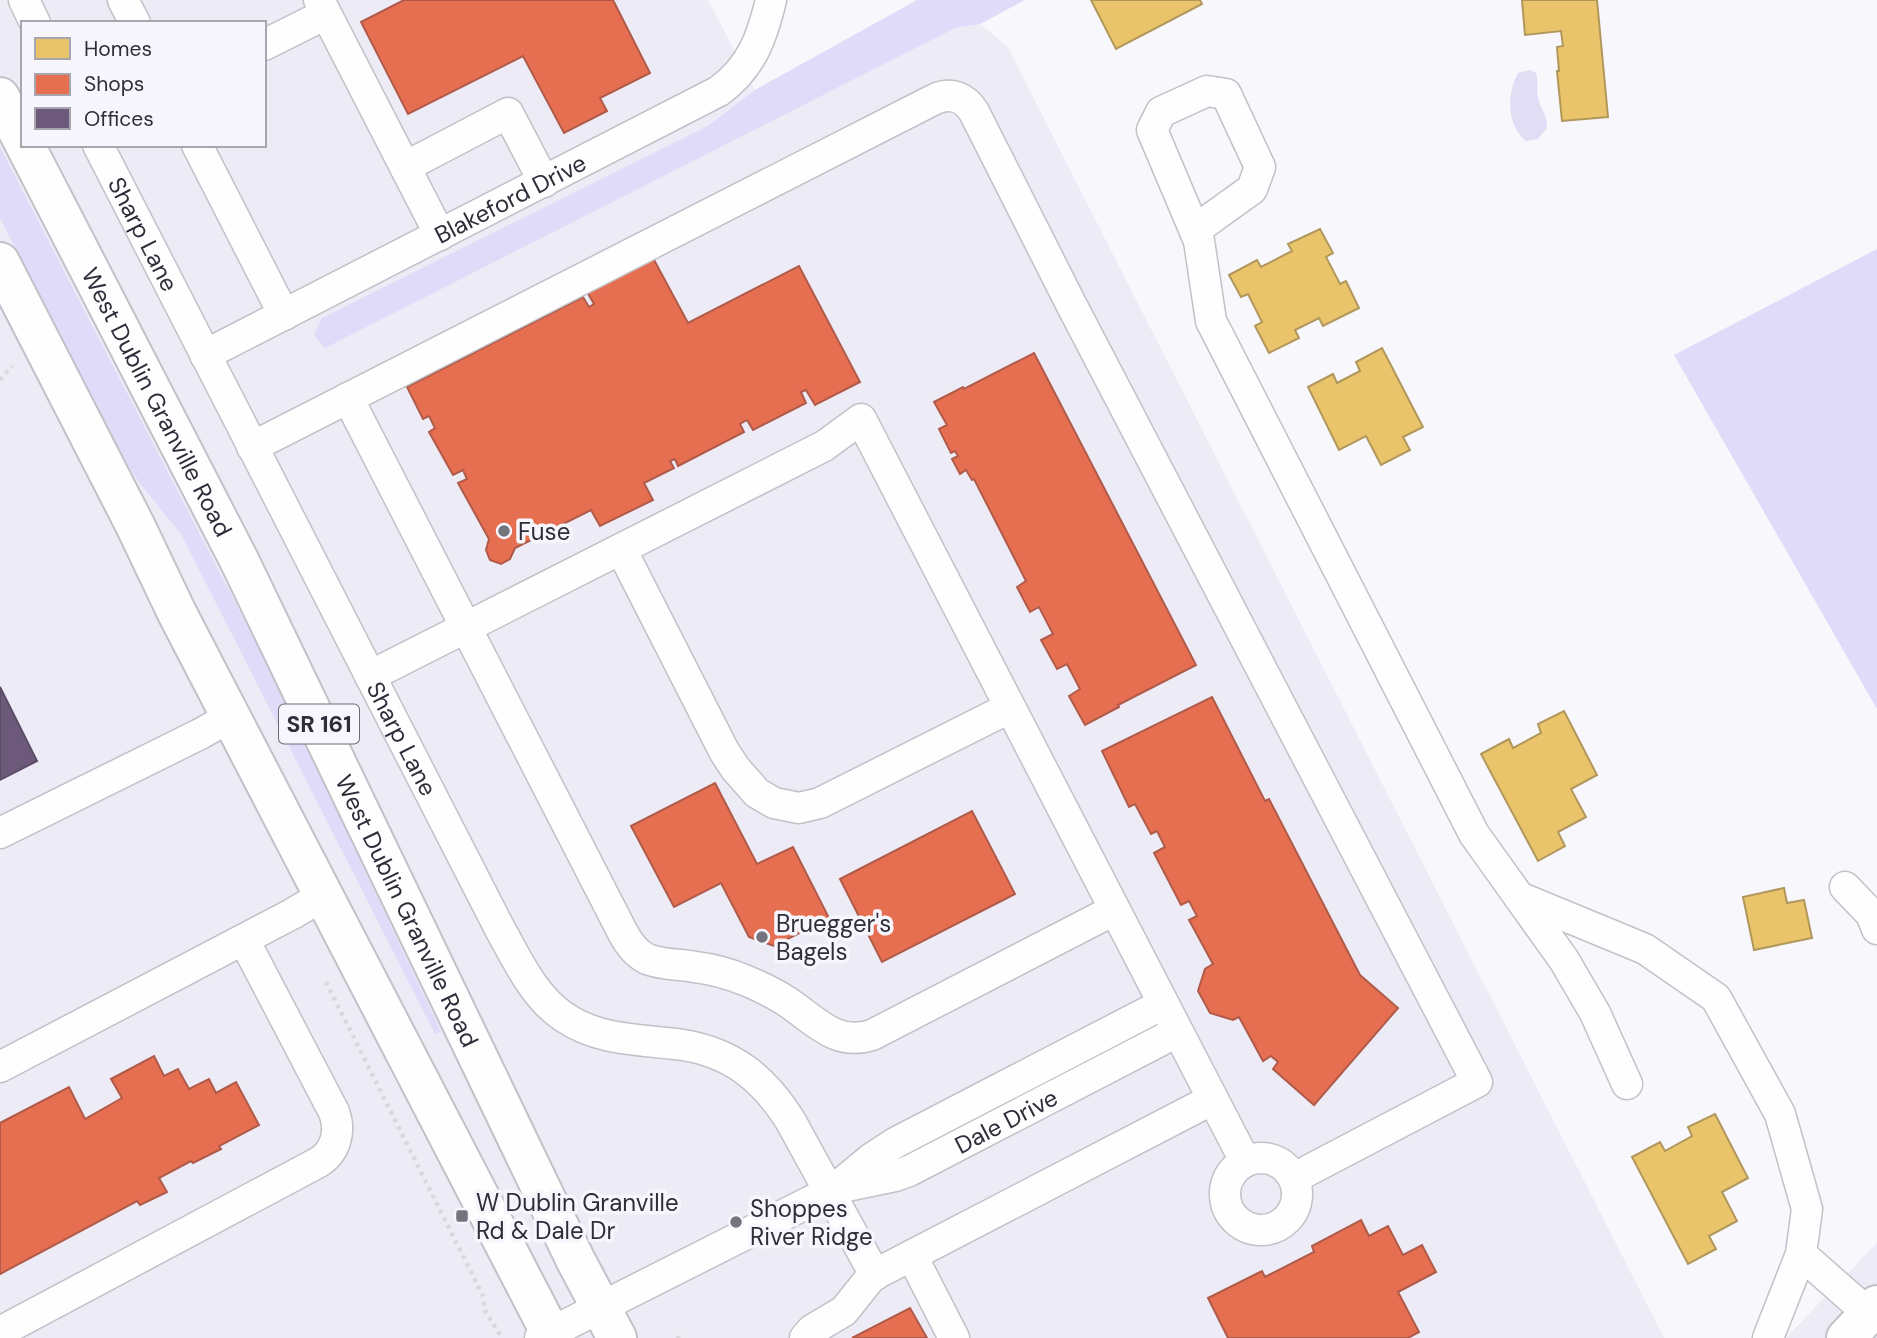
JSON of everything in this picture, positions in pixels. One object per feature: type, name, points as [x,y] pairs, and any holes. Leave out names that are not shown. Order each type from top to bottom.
[{"type":"main road","name":"West Dublin Granville Road","points":[[0,97],[21,137]]},
{"type":"main road","name":"West Dublin Granville Road","points":[[26,147],[239,560],[609,1323]]},
{"type":"main road","name":"SR 161","points":[[0,262],[548,1336]]},
{"type":"street","points":[[24,0],[35,21]]},
{"type":"street","points":[[123,0],[134,21]]},
{"type":"street","name":"Blakeford Drive","points":[[205,355],[707,98],[730,83],[751,60],[758,46],[771,0]]},
{"type":"street","points":[[266,44],[323,7],[440,235]]},
{"type":"street","points":[[253,447],[935,99],[948,95],[965,101],[974,112],[1084,329],[1477,1082],[1294,1178]]},
{"type":"street","points":[[405,167],[508,113],[544,182]]},
{"type":"street","name":"Sharp Lane","points":[[99,147],[501,931],[531,982],[543,998],[564,1017],[589,1031],[631,1041],[693,1047],[738,1065],[755,1076],[782,1108],[875,1275]]},
{"type":"street","points":[[198,147],[284,314]]},
{"type":"street","points":[[1195,230],[1211,321],[1474,834],[1577,981],[1595,1013],[1627,1084]]},
{"type":"street","points":[[348,398],[622,931],[632,948],[647,959],[733,975],[785,1000],[832,1034],[846,1039],[860,1038],[872,1035],[1114,910]]},
{"type":"street","points":[[370,676],[824,446],[861,419],[1245,1161]]},
{"type":"street","points":[[621,550],[724,751],[751,787],[774,803],[799,808],[820,803],[1009,708]]},
{"type":"street","points":[[0,833],[232,716]]},
{"type":"street","points":[[1846,887],[1871,914],[1877,929]]},
{"type":"street","points":[[0,1066],[244,940],[324,895]]},
{"type":"street","points":[[1519,897],[1645,949],[1716,998],[1780,1114],[1807,1209],[1801,1254],[1768,1338]]},
{"type":"street","points":[[0,1332],[319,1162],[332,1149],[337,1131],[334,1112],[244,940]]},
{"type":"street","name":"Dale Drive","points":[[548,1336],[609,1323],[829,1192],[895,1143],[1163,1004]]},
{"type":"street","name":"Dale Drive","points":[[829,1192],[842,1186],[909,1171],[1177,1032]]},
{"type":"street","points":[[805,1338],[812,1330],[844,1311],[875,1275],[1213,1099]]},
{"type":"street","points":[[1270,1159],[1281,1164],[1294,1178],[1297,1195],[1294,1208],[1287,1219],[1272,1228],[1250,1228],[1240,1223],[1232,1214],[1225,1188],[1229,1177],[1245,1161],[1270,1159]]},
{"type":"street","points":[[1801,1254],[1864,1319]]},
{"type":"street","points":[[912,1256],[954,1338]]},
{"type":"path","points":[[0,380],[12,366]]},
{"type":"path","points":[[324,979],[484,1297],[484,1309],[502,1338]]},
{"type":"shaded area","points":[[0,0],[708,0],[755,90],[706,127],[955,28],[980,24],[1007,46],[1664,1338],[0,1338]]},
{"type":"shaded area","points":[[917,0],[1025,0],[980,24],[955,28],[325,348],[314,335],[322,318],[706,127],[755,90]]},
{"type":"shaded area","points":[[1530,70],[1536,73],[1538,98],[1547,128],[1538,139],[1526,141],[1515,126],[1510,99],[1518,73]]},
{"type":"shaded area","points":[[0,147],[271,672],[441,1032],[435,1034],[181,534],[141,485],[122,456],[0,218]]},
{"type":"shaded area","points":[[1877,249],[1877,709],[1674,355]]},
{"type":"shaded area","points":[[1877,1243],[1877,1338],[1786,1338]]},
{"type":"building: Homes","points":[[1091,0],[1200,0],[1202,4],[1116,49]]},
{"type":"building: Homes","points":[[1522,0],[1597,0],[1608,117],[1562,121],[1557,71],[1557,47],[1563,46],[1561,31],[1525,35]]},
{"type":"building: Homes","points":[[1320,229],[1333,253],[1326,257],[1340,284],[1346,281],[1359,308],[1323,326],[1319,318],[1295,330],[1299,338],[1269,353],[1255,326],[1262,322],[1248,294],[1241,297],[1229,275],[1257,260],[1261,267],[1292,251],[1288,244]]},
{"type":"building: Homes","points":[[1382,348],[1423,427],[1403,437],[1410,450],[1381,465],[1366,436],[1339,450],[1308,387],[1333,374],[1337,383],[1360,371],[1356,362]]},
{"type":"building: Homes","points":[[1564,711],[1597,775],[1571,789],[1586,817],[1558,832],[1565,846],[1538,861],[1481,754],[1509,739],[1513,748],[1541,733],[1538,724]]},
{"type":"building: Homes","points":[[1784,888],[1787,903],[1804,900],[1812,938],[1754,950],[1743,897]]},
{"type":"building: Homes","points":[[1715,1114],[1748,1178],[1722,1192],[1737,1221],[1709,1236],[1716,1249],[1688,1264],[1632,1157],[1660,1142],[1665,1151],[1692,1136],[1688,1127]]},
{"type":"building: Shops","points":[[404,0],[613,0],[650,73],[600,98],[607,111],[564,133],[523,56],[408,114],[361,22]]},
{"type":"building: Shops","points":[[653,258],[688,323],[799,266],[860,382],[815,405],[806,390],[801,392],[806,403],[753,430],[747,420],[740,424],[744,432],[678,466],[675,459],[670,461],[674,468],[644,483],[653,500],[600,526],[591,510],[515,548],[510,559],[501,564],[490,560],[486,550],[489,539],[458,483],[467,479],[463,470],[453,475],[429,432],[435,428],[429,416],[423,419],[407,387],[583,297],[589,307],[594,304],[587,292]]},
{"type":"building: Shops","points":[[1034,353],[1196,665],[1085,725],[1069,696],[1080,689],[1067,664],[1057,669],[1041,640],[1053,634],[1039,607],[1030,612],[1017,587],[1026,581],[974,479],[972,480],[966,470],[960,474],[952,459],[958,456],[955,451],[951,453],[939,429],[947,425],[934,402]]},
{"type":"building: Shops","points":[[1212,697],[1265,801],[1269,799],[1360,975],[1398,1008],[1314,1105],[1273,1069],[1278,1062],[1271,1056],[1263,1061],[1239,1017],[1233,1020],[1210,1013],[1198,991],[1205,969],[1213,964],[1189,920],[1197,916],[1189,901],[1181,905],[1154,853],[1165,847],[1157,831],[1151,834],[1135,804],[1129,807],[1102,751]]},
{"type":"building: Shops","points":[[715,783],[757,864],[793,847],[829,918],[774,946],[749,937],[721,883],[674,907],[631,826]]},
{"type":"building: Shops","points":[[972,811],[1015,894],[882,962],[840,879]]},
{"type":"building: Shops","points":[[154,1056],[164,1076],[178,1069],[189,1089],[209,1079],[216,1093],[236,1082],[259,1125],[219,1146],[221,1149],[159,1178],[167,1192],[140,1205],[137,1201],[0,1274],[0,1123],[69,1087],[85,1119],[122,1098],[111,1079]]},
{"type":"building: Shops","points":[[1361,1220],[1369,1236],[1388,1226],[1403,1255],[1422,1245],[1436,1272],[1398,1292],[1419,1332],[1408,1338],[1228,1338],[1208,1298],[1262,1271],[1265,1277],[1314,1252],[1312,1246]]},
{"type":"building: Shops","points":[[910,1308],[927,1338],[852,1338]]},
{"type":"building: Offices","points":[[0,687],[37,761],[0,780]]},
{"type":"place","name":"Fuse","points":[[504,531]]},
{"type":"place","name":"Bruegger's Bagels","points":[[762,937]]},
{"type":"place","name":"W Dublin Granville Rd & Dale Dr","points":[[462,1216]]},
{"type":"place","name":"Shoppes River Ridge","points":[[736,1222]]}]
